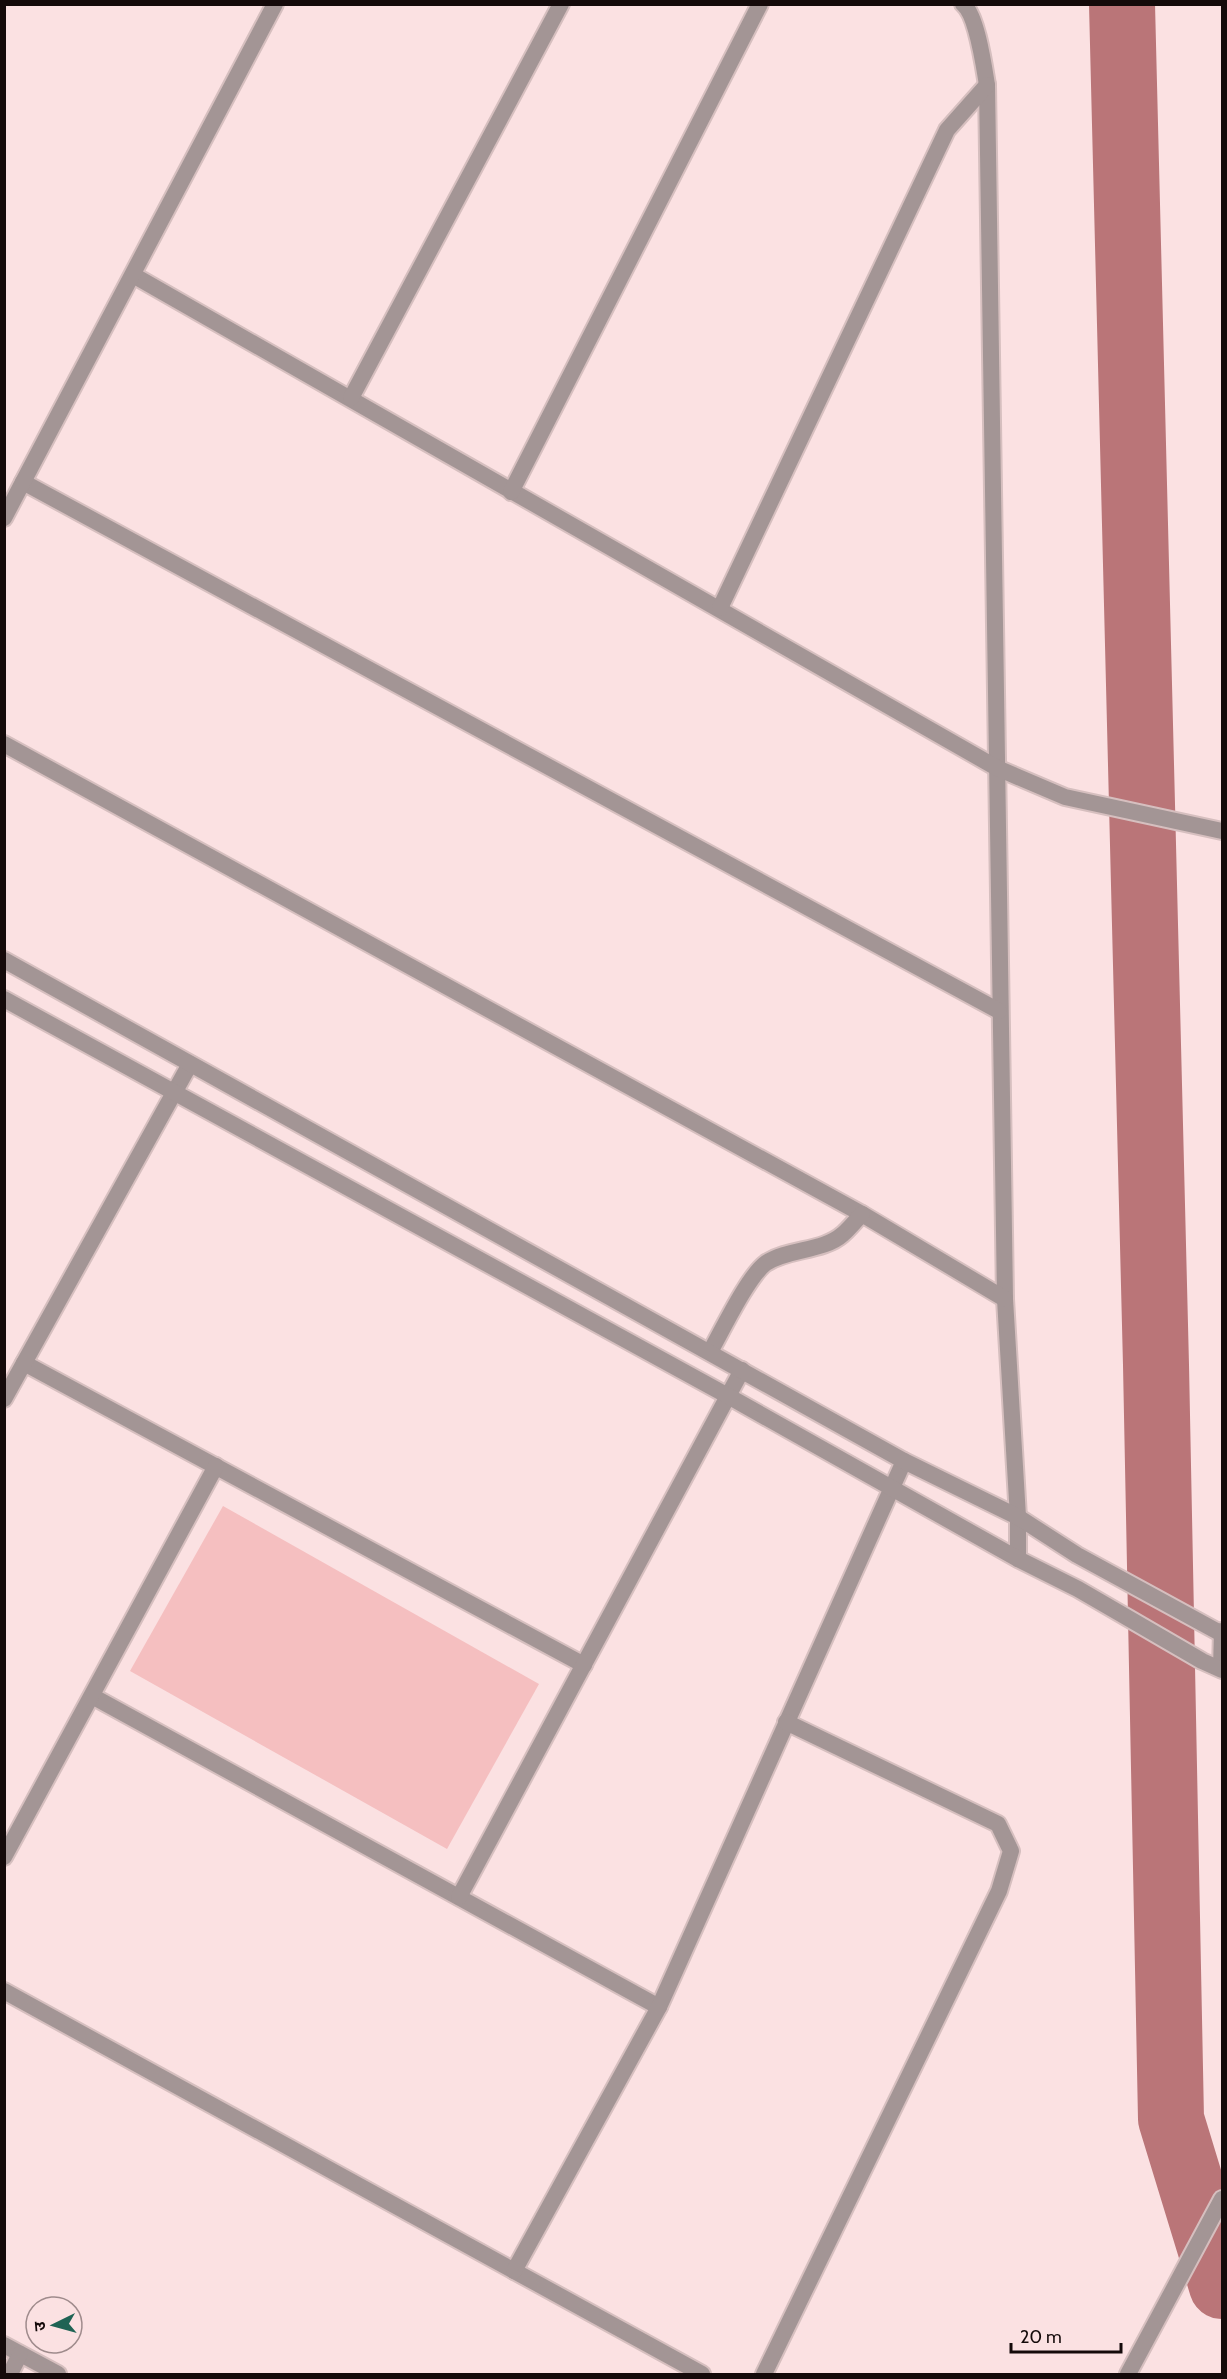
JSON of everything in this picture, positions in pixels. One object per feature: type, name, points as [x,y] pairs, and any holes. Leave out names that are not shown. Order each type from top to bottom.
[{"type":"street","points":[[4,518],[275,4]]},
{"type":"street","points":[[351,398],[561,4]]},
{"type":"street","points":[[511,492],[760,4]]},
{"type":"street","points":[[963,4],[968,9],[980,46],[987,86],[1005,1299],[1018,1517],[1018,1559]]},
{"type":"street","points":[[720,608],[948,130],[987,86]]},
{"type":"street","points":[[133,275],[997,768],[1065,797],[1222,831]]},
{"type":"street","points":[[23,482],[999,1011]]},
{"type":"street","points":[[4,744],[862,1214],[1005,1299]]},
{"type":"street","points":[[4,960],[904,1461],[1018,1517],[1077,1555],[1222,1633],[1222,1669],[1202,1661],[1078,1589],[1018,1559],[728,1396],[4,999]]},
{"type":"street","points":[[4,1399],[190,1064]]},
{"type":"street","points":[[710,1352],[754,1275],[765,1264],[826,1243],[842,1235],[862,1214]]},
{"type":"street","points":[[24,1363],[584,1665]]},
{"type":"street","points":[[459,1897],[742,1370]]},
{"type":"street","points":[[514,2271],[659,2007],[786,1722],[893,1490],[904,1461]]},
{"type":"street","points":[[4,1857],[216,1466]]},
{"type":"street","points":[[92,1696],[659,2007]]},
{"type":"street","points":[[764,2374],[999,1891],[1011,1851],[998,1824],[786,1722]]},
{"type":"street","points":[[4,1991],[702,2374]]},
{"type":"street","points":[[1128,2374],[1222,2199]]},
{"type":"street","points":[[4,2345],[58,2374]]},
{"type":"street","points":[[9,2374],[20,2354]]},
{"type":"shaded area","points":[[223,1506],[539,1684],[447,1849],[130,1671]]},
{"type":"waterway","points":[[1122,4],[1156,1365],[1171,2119],[1222,2286]]}]
